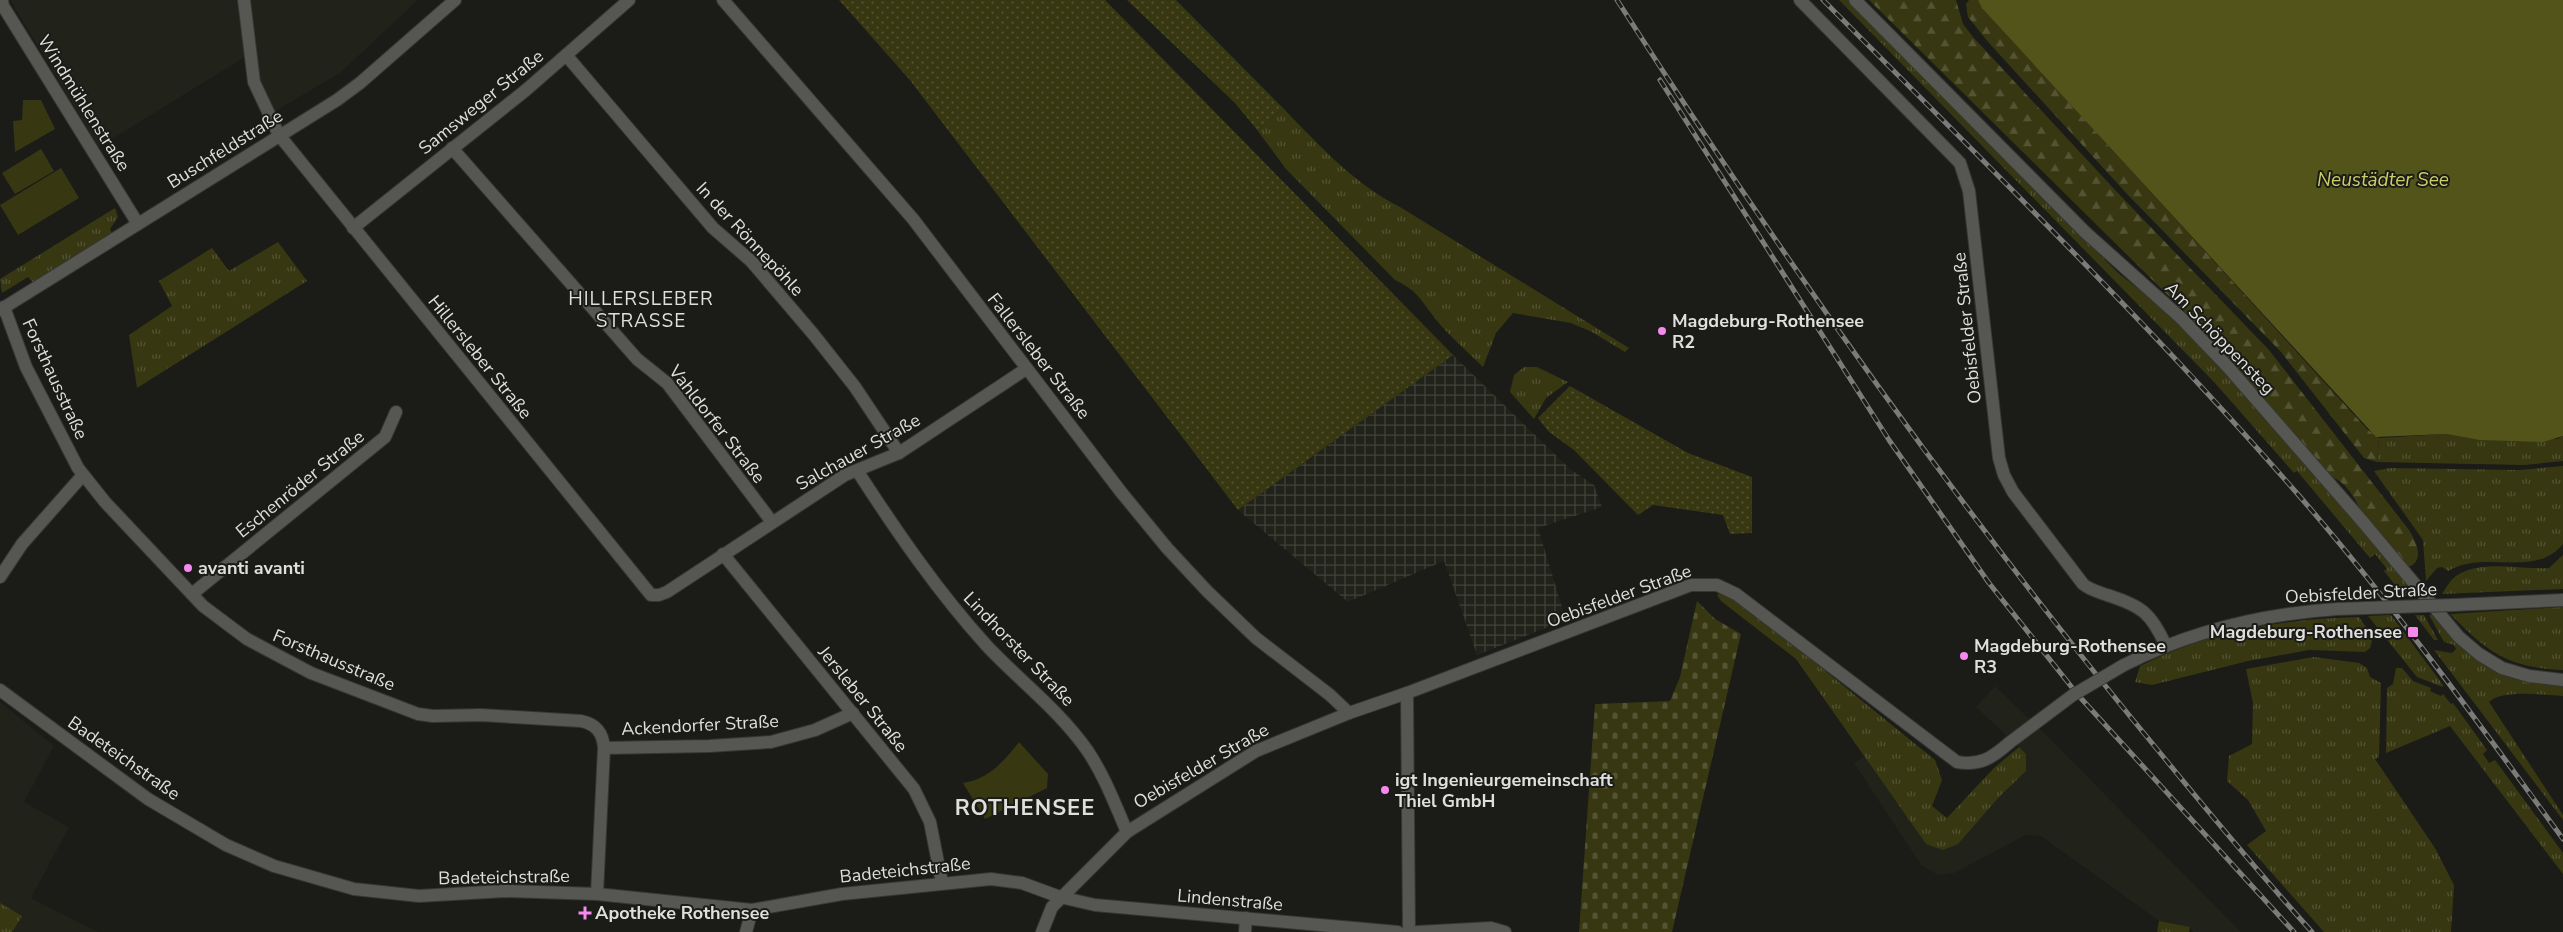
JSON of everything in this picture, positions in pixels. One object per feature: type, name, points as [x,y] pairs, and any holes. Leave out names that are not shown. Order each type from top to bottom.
[{"type":"street","name":"Windmühlenstraße","points":[[2,0],[3,6],[138,224]]},
{"type":"street","name":"Hillersleber Straße","points":[[244,0],[254,82],[279,135],[646,592],[656,596]]},
{"type":"street","name":"Buschfeldstraße","points":[[2,308],[349,92],[455,0]]},
{"type":"street","name":"Samsweger Straße","points":[[353,228],[526,90],[629,0]]},
{"type":"street","name":"Fallersleber Straße","points":[[723,0],[913,219],[1121,492],[1186,569],[1256,638],[1330,695],[1349,713]]},
{"type":"street","name":"Oebisfelder Straße","points":[[1800,0],[1960,163],[1970,191],[1999,458],[2004,475],[2013,492],[2083,584],[2091,590],[2128,602],[2143,611],[2156,623],[2166,646]]},
{"type":"street","name":"Am Schöppensteg","points":[[1855,0],[2085,232],[2181,318],[2227,366],[2369,529],[2459,637],[2479,654],[2502,668],[2529,676],[2563,680]]},
{"type":"street","name":"In der Rönnepöhle","points":[[566,55],[712,228],[751,261],[814,335],[855,387],[899,454]]},
{"type":"street","name":"Vahldorfer Straße","points":[[452,148],[637,359],[667,384],[772,522]]},
{"type":"street","name":"Forsthausstraße","points":[[2,308],[26,368],[83,475],[192,594],[215,616],[258,646],[311,673],[418,714],[433,716],[481,715],[585,722],[599,731],[604,748]]},
{"type":"street","name":"Salchauer Straße","points":[[656,596],[667,592],[845,475],[858,472],[899,454],[1026,369]]},
{"type":"street","name":"Eschenröder Straße","points":[[192,594],[386,437],[396,412]]},
{"type":"street","name":"Lindhorster Straße","points":[[858,472],[903,540],[947,598],[987,646],[1062,719],[1082,742],[1101,772],[1127,832]]},
{"type":"street","points":[[0,577],[22,544],[83,475]]},
{"type":"street","name":"Jersleber Straße","points":[[723,554],[853,713],[921,801],[930,822],[942,883]]},
{"type":"street","name":"Oebisfelder Straße","points":[[1042,932],[1048,914],[1060,898],[1127,832],[1256,751],[1349,713],[1407,693],[1691,585],[1711,584],[1728,589],[1762,612],[1957,762],[1974,764],[1984,762],[2073,694],[2124,665],[2166,646],[2219,628],[2255,619],[2337,609],[2563,600]]},
{"type":"street","name":"Badeteichstraße","points":[[0,690],[148,798],[226,845],[274,866],[339,885],[398,895],[439,896],[505,891],[598,894],[752,910],[842,894],[1000,879],[1022,884],[1060,898]]},
{"type":"street","points":[[1407,693],[1409,932]]},
{"type":"street","name":"Ackendorfer Straße","points":[[604,748],[709,746],[771,742],[815,730],[853,713]]},
{"type":"street","points":[[598,894],[604,748]]},
{"type":"street","name":"Lindenstraße","points":[[1060,898],[1095,905],[1246,918],[1340,929],[1398,932]]},
{"type":"street","points":[[746,932],[752,910]]},
{"type":"street","points":[[1245,932],[1246,918]]},
{"type":"street","points":[[1417,932],[1491,928],[1505,932]]},
{"type":"shaded area","points":[[10,0],[418,0],[340,73],[274,112],[259,79],[255,51],[99,147]]},
{"type":"shaded area","points":[[1453,355],[1570,469],[1594,485],[1602,507],[1538,528],[1566,620],[1477,655],[1444,561],[1348,602],[1238,510]]},
{"type":"shaded area","points":[[1995,686],[2241,932],[2193,932],[2190,927],[2159,921],[2041,836],[2026,835],[1954,873],[1938,875],[1921,865],[1854,763],[1864,756],[1926,844],[1998,798],[2026,771],[2026,754],[1976,707]]},
{"type":"shaded area","points":[[0,702],[54,746],[24,802],[69,827],[31,898],[98,932],[0,932]]},
{"type":"green space","points":[[839,0],[1105,0],[1453,355],[1238,510],[909,79]]},
{"type":"green space","points":[[1127,0],[1176,0],[1283,108],[1258,131],[1235,103]]},
{"type":"green space","points":[[1839,0],[1848,0],[2117,272],[2167,312],[2227,374],[2419,596],[2404,596],[2384,571],[2387,569],[2375,554],[2370,558],[2297,471],[2294,473],[2215,383]]},
{"type":"green space","points":[[1869,0],[1956,0],[1963,24],[1973,37],[2116,191],[2269,350],[2409,530],[2418,550],[2417,560],[2413,564],[2408,567],[2359,508],[2348,490],[2341,482],[2332,477],[2191,318]]},
{"type":"green space","points":[[1969,0],[1978,0],[1983,8],[2367,429],[2379,438],[2377,462],[2364,458],[2281,352],[2128,195],[1989,43],[1968,17],[1966,4]]},
{"type":"green space","points":[[23,100],[41,100],[55,129],[15,152],[13,121],[22,120]]},
{"type":"green space","points":[[1283,108],[1338,163],[1367,187],[1629,348],[1625,352],[1592,332],[1571,323],[1513,313],[1496,333],[1483,367],[1445,330],[1418,296],[1395,280],[1286,169],[1258,131]]},
{"type":"green space","points":[[41,149],[54,171],[15,194],[2,173]]},
{"type":"green space","points":[[61,168],[79,198],[18,235],[0,205]]},
{"type":"green space","points":[[115,208],[118,217],[110,229],[112,233],[33,283],[28,277],[2,293],[0,279]]},
{"type":"green space","points":[[278,242],[307,281],[137,388],[129,335],[172,306],[159,281],[212,248],[229,271]]},
{"type":"green space","points":[[1524,367],[1537,367],[1568,382],[1546,398],[1534,419],[1510,392],[1514,375]]},
{"type":"green space","points":[[1570,386],[1688,453],[1752,477],[1752,533],[1730,534],[1723,515],[1653,505],[1638,515],[1574,450],[1549,432],[1538,418]]},
{"type":"green space","points":[[2446,434],[2479,440],[2557,439],[2563,436],[2563,461],[2524,465],[2377,462],[2379,438]]},
{"type":"green space","points":[[2563,466],[2563,544],[2552,554],[2538,560],[2524,562],[2478,562],[2462,565],[2448,571],[2442,567],[2437,568],[2426,581],[2423,540],[2374,471],[2390,468],[2519,470]]},
{"type":"green space","points":[[2563,555],[2563,589],[2442,594],[2456,576],[2466,571],[2501,566],[2549,568]]},
{"type":"green space","points":[[1722,592],[1776,631],[1935,760],[1942,780],[1932,806],[1947,818],[1994,768],[2019,747],[2026,754],[2026,771],[1998,798],[1958,844],[1943,850],[1926,844],[1796,659],[1721,601],[1717,595]]},
{"type":"green space","points":[[1697,601],[1715,619],[1741,634],[1672,932],[1579,932],[1595,704],[1670,701],[1680,677]]},
{"type":"green space","points":[[2563,607],[2563,670],[2527,665],[2500,656],[2476,639],[2450,614]]},
{"type":"green space","points":[[2391,615],[2443,687],[2417,677],[2368,616]]},
{"type":"green space","points":[[2415,615],[2424,615],[2438,640],[2434,640]]},
{"type":"green space","points":[[2429,615],[2434,615],[2462,646],[2489,668],[2521,681],[2563,685],[2563,696],[2513,694],[2503,695],[2489,702],[2563,815],[2563,820],[2434,650],[2452,653],[2456,649],[2454,645],[2444,642]]},
{"type":"green space","points":[[2359,617],[2373,637],[2370,648],[2365,652],[2309,650],[2248,661],[2152,685],[2135,682],[2140,666],[2192,644],[2219,636],[2274,624]]},
{"type":"green space","points":[[2314,657],[2359,663],[2367,668],[2370,677],[2381,683],[2379,757],[2375,759],[2435,848],[2454,885],[2451,932],[2324,932],[2247,845],[2266,831],[2248,800],[2227,781],[2229,756],[2252,744],[2253,703],[2246,669]]},
{"type":"green space","points":[[2396,668],[2402,668],[2413,681],[2431,688],[2430,691],[2441,696],[2443,694],[2451,704],[2453,703],[2487,750],[2483,754],[2489,763],[2495,760],[2563,853],[2563,874],[2450,726],[2386,753],[2387,688],[2393,684]]},
{"type":"green space","points":[[1019,742],[1048,774],[1047,788],[985,819],[963,783],[980,778],[995,769]]},
{"type":"green space","points":[[0,903],[22,916],[12,932],[0,932]]},
{"type":"green space","points":[[2159,921],[2190,927],[2189,932],[2157,932]]},
{"type":"water","name":"Neustädter See","points":[[1978,0],[2563,0],[2563,436],[2543,442],[2479,440],[2446,434],[2376,437],[1982,8]]},
{"type":"railway","points":[[1617,0],[1680,98],[1810,290],[1946,479],[2088,664],[2217,821],[2312,932]]},
{"type":"railway","points":[[1823,0],[2122,303],[2239,427],[2331,533],[2399,618],[2563,839]]},
{"type":"railway","points":[[1660,80],[1889,440],[1989,583],[2078,695],[2294,932]]},
{"type":"place","name":"Magdeburg-Rothensee R2","points":[[1662,331]]},
{"type":"place","name":"avanti avanti","points":[[188,568]]},
{"type":"place","name":"Magdeburg-Rothensee","points":[[2413,632]]},
{"type":"place","name":"Magdeburg-Rothensee R3","points":[[1964,656]]},
{"type":"place","name":"igt Ingenieurgemeinschaft Thiel GmbH","points":[[1385,790]]},
{"type":"place","name":"Apotheke Rothensee","points":[[585,913]]},
{"type":"district","name":"HILLERSLEBER STRASSE","points":[[641,310]]},
{"type":"district","name":"ROTHENSEE","points":[[1025,808]]}]
